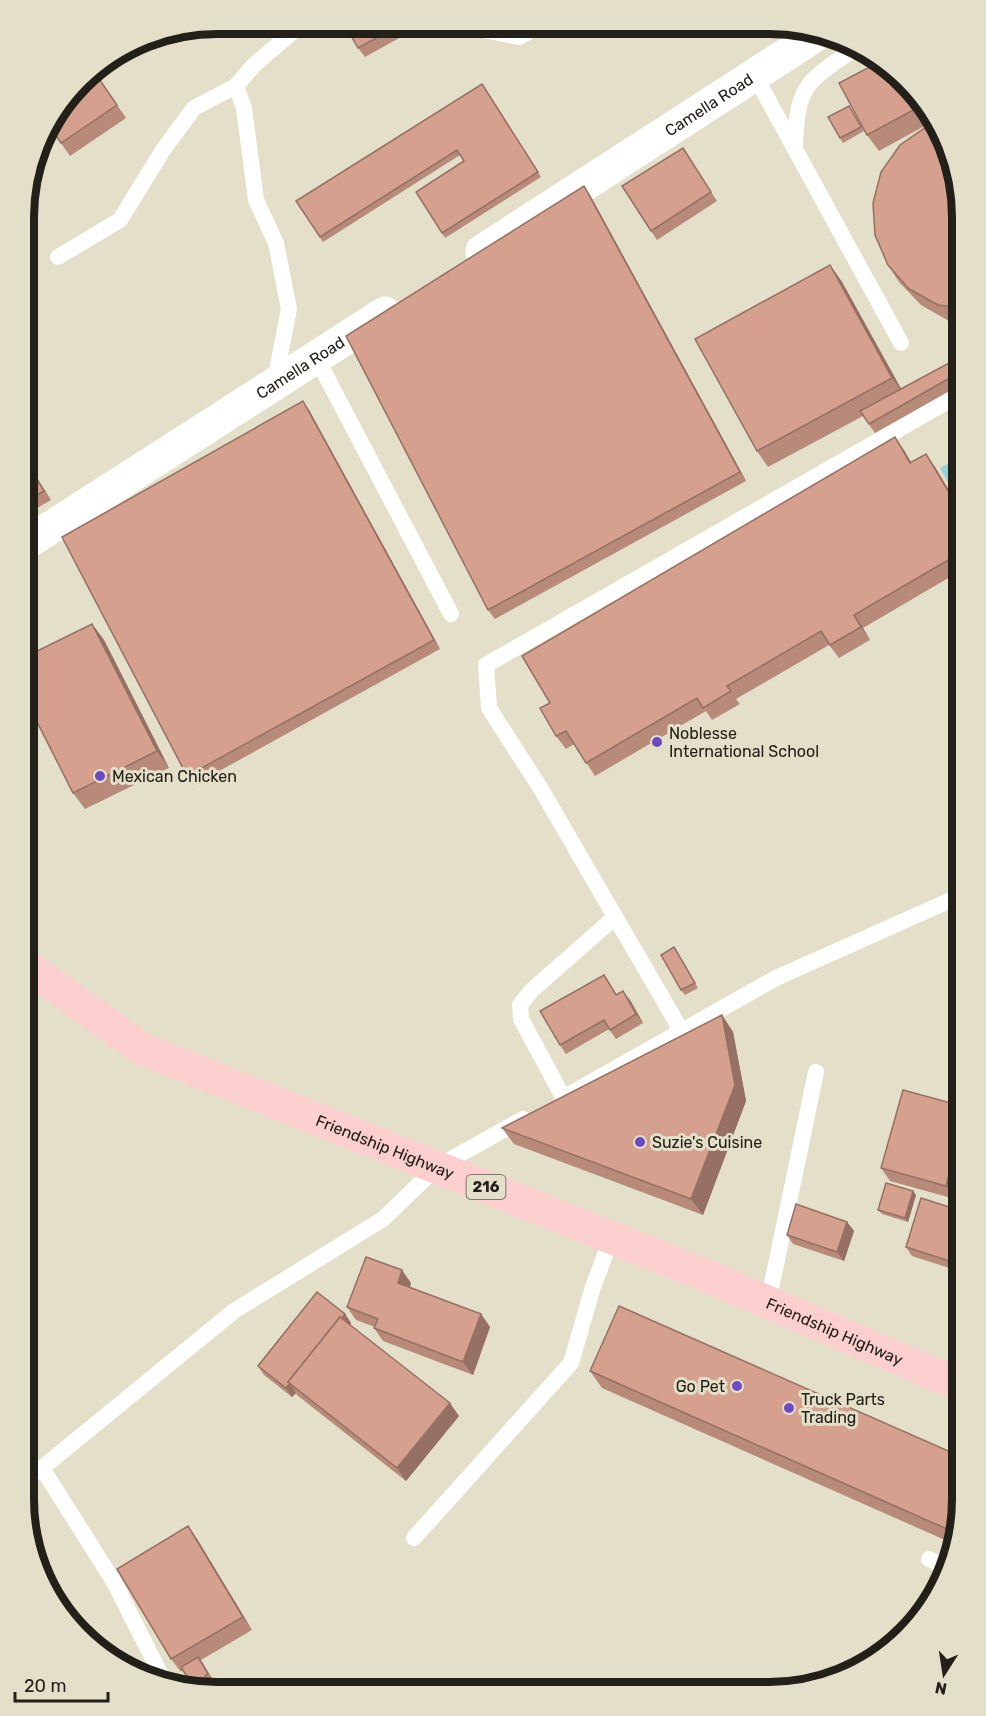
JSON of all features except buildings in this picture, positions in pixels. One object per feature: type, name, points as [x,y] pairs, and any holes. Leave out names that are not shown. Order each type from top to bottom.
[{"type":"main road","name":"Friendship Highway","points":[[34,971],[142,1049],[437,1167],[768,1303],[951,1381]]},
{"type":"street","name":"Camella Road","points":[[456,267],[810,40]]},
{"type":"street","name":"Camella Road","points":[[34,538],[275,381],[406,299]]},
{"type":"lane","points":[[506,34],[519,37],[523,34]]},
{"type":"lane","points":[[58,257],[120,220],[163,150],[194,108],[236,86],[254,65],[289,35]]},
{"type":"lane","points":[[795,147],[796,108],[814,75],[849,53]]},
{"type":"lane","points":[[755,76],[900,343]]},
{"type":"lane","points":[[236,86],[244,108],[256,200],[276,243],[289,309],[275,381]]},
{"type":"lane","points":[[316,357],[451,614]]},
{"type":"lane","points":[[682,1032],[541,789],[489,708],[486,664],[952,399]]},
{"type":"lane","points":[[34,1473],[234,1311],[383,1219],[437,1167],[776,978],[951,900]]},
{"type":"lane","points":[[563,1097],[521,1019],[520,1005],[531,991],[615,917]]},
{"type":"lane","points":[[768,1303],[816,1072]]},
{"type":"lane","points":[[414,1538],[571,1363],[593,1287],[611,1239]]},
{"type":"lane","points":[[42,1468],[114,1582],[159,1672]]},
{"type":"lane","points":[[929,1559],[939,1564]]},
{"type":"water","points":[[952,462],[952,489],[940,468]]},
{"type":"place","name":"Noblesse International School","points":[[657,742]]},
{"type":"place","name":"Mexican Chicken","points":[[100,776]]},
{"type":"place","name":"Suzie's Cuisine","points":[[640,1142]]},
{"type":"place","name":"Go Pet","points":[[737,1386]]},
{"type":"place","name":"Truck Parts Trading","points":[[789,1408]]}]
